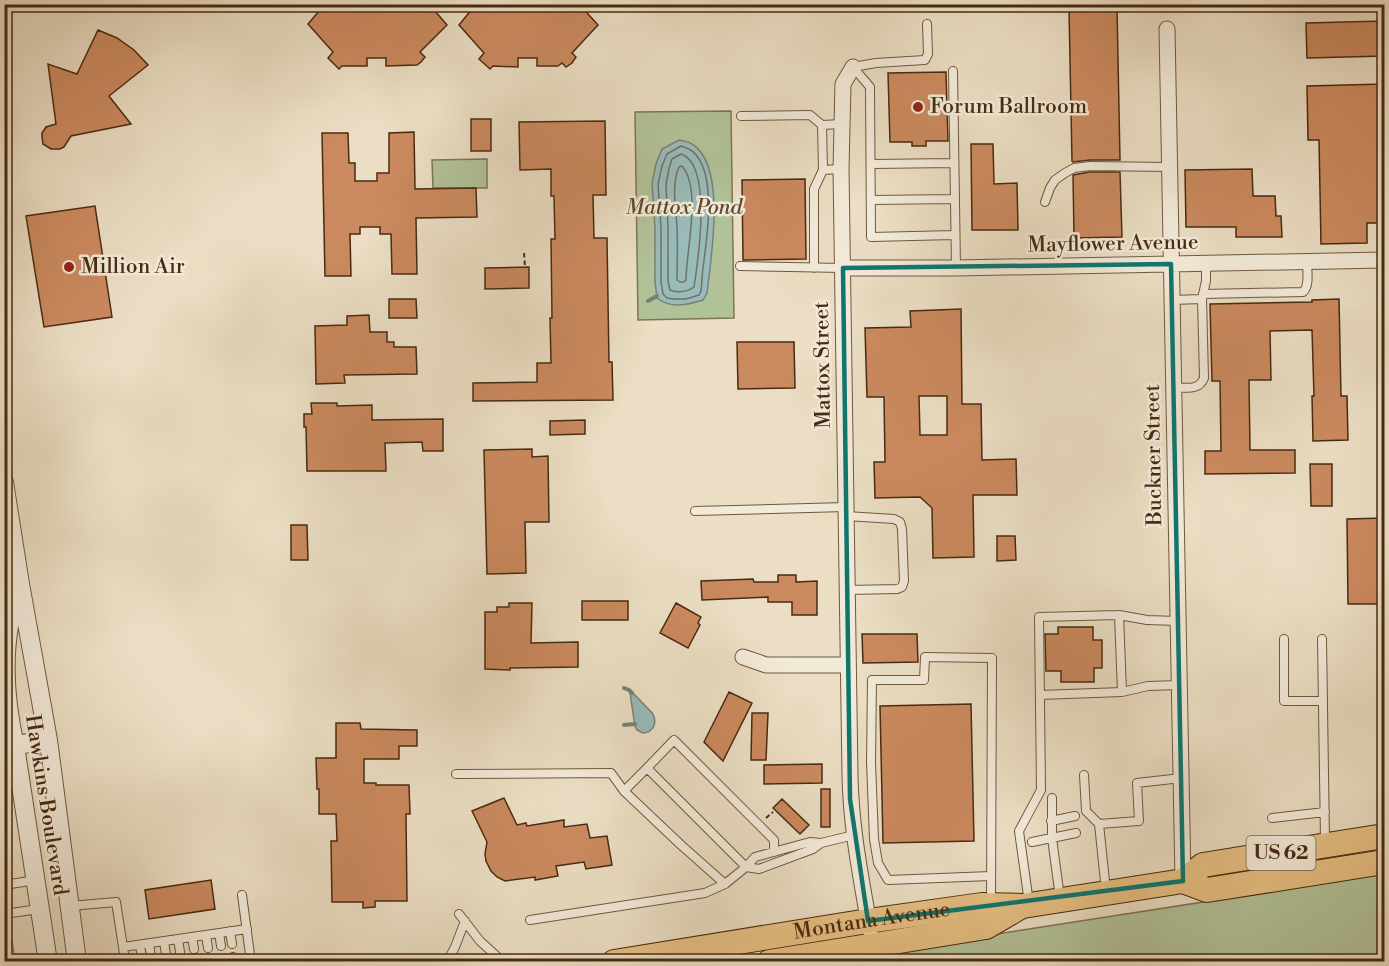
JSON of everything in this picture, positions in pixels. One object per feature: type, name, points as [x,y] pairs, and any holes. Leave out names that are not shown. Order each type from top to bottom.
[{"type":"highway","name":"Montana Avenue","points":[[1183,881],[1203,865],[1384,836]]},
{"type":"highway","name":"Montana Avenue","points":[[769,962],[986,927],[1014,907],[1060,899],[1183,881],[1207,890],[1384,862]]},
{"type":"highway","points":[[695,962],[870,927],[1014,907]]},
{"type":"highway","name":"Montana Avenue","points":[[614,962],[870,927]]},
{"type":"street","name":"Buckner Street","points":[[1167,29],[1183,881]]},
{"type":"street","name":"Mattox Street","points":[[854,67],[843,84],[841,169],[850,799],[858,868],[870,927]]},
{"type":"street","name":"Mayflower Avenue","points":[[843,268],[1384,260]]},
{"type":"street","name":"Hawkins Boulevard","points":[[4,482],[16,573],[48,740],[77,962]]},
{"type":"street","name":"Hawkins Boulevard","points":[[16,573],[5,654],[5,696],[10,746],[36,880],[48,962]]},
{"type":"street","points":[[743,657],[766,664],[848,664]]},
{"type":"street","points":[[10,746],[48,740]]},
{"type":"lane","points":[[927,24],[928,54],[925,60],[876,63],[854,67],[870,87],[871,237],[955,235]]},
{"type":"lane","points":[[953,71],[956,268]]},
{"type":"lane","points":[[741,116],[810,116],[822,125],[842,124]]},
{"type":"lane","points":[[814,268],[814,189],[823,170],[822,125]]},
{"type":"lane","points":[[871,164],[954,163]]},
{"type":"lane","points":[[1045,202],[1055,180],[1074,168],[1090,166],[1170,167]]},
{"type":"lane","points":[[823,170],[841,169]]},
{"type":"lane","points":[[871,200],[955,199]]},
{"type":"lane","points":[[1172,300],[1203,296],[1302,292],[1307,286],[1307,261]]},
{"type":"lane","points":[[1174,388],[1198,386],[1204,378],[1203,296],[1206,263]]},
{"type":"lane","points":[[740,266],[843,268]]},
{"type":"lane","points":[[695,511],[846,512],[894,519],[900,522],[904,581],[902,587],[847,590]]},
{"type":"lane","points":[[1119,615],[1122,692]]},
{"type":"lane","points":[[1014,907],[1019,831],[1041,790],[1040,617],[1119,615],[1147,620],[1178,621]]},
{"type":"lane","points":[[1284,639],[1284,701],[1323,701]]},
{"type":"lane","points":[[1322,639],[1325,846]]},
{"type":"lane","points":[[991,876],[888,880],[878,863],[874,839],[872,680],[924,680],[925,657],[992,658],[991,876],[1014,907]]},
{"type":"lane","points":[[1040,695],[1122,692],[1148,686],[1179,685]]},
{"type":"lane","points":[[624,790],[674,740],[774,840],[774,852]]},
{"type":"lane","points":[[647,768],[746,867],[759,869],[813,849],[820,843]]},
{"type":"lane","points":[[456,774],[611,772],[624,790],[725,884]]},
{"type":"lane","points":[[1084,775],[1086,811],[1099,824],[1107,893]]},
{"type":"lane","points":[[1099,824],[1139,821],[1137,783],[1181,778]]},
{"type":"lane","points":[[1052,798],[1052,838],[1060,899]]},
{"type":"lane","points":[[1272,818],[1324,812]]},
{"type":"lane","points":[[1051,821],[1075,816]]},
{"type":"lane","points":[[1032,842],[1076,833]]},
{"type":"lane","points":[[530,920],[705,893],[725,884],[755,857],[810,842],[820,843],[854,836]]},
{"type":"lane","points":[[4,885],[36,880]]},
{"type":"lane","points":[[242,895],[251,962]]},
{"type":"lane","points":[[70,906],[116,902],[125,962]]},
{"type":"lane","points":[[4,914],[40,909]]},
{"type":"lane","points":[[459,914],[480,941],[503,962]]},
{"type":"lane","points":[[4,920],[11,962]]},
{"type":"lane","points":[[447,962],[465,921]]},
{"type":"lane","points":[[123,947],[247,929]]},
{"type":"lane","points":[[230,931],[232,944]]},
{"type":"lane","points":[[219,933],[221,946]]},
{"type":"lane","points":[[206,935],[208,948]]},
{"type":"lane","points":[[192,937],[194,950]]},
{"type":"lane","points":[[178,939],[180,952]]},
{"type":"lane","points":[[164,941],[166,955]]},
{"type":"lane","points":[[144,944],[151,957]]},
{"type":"lane","points":[[142,958],[144,944]]},
{"type":"path","points":[[524,253],[525,267]]},
{"type":"highlighted area","points":[[1171,264],[1183,881],[868,921],[850,799],[843,268]]},
{"type":"green space","name":"Mattox Pond","points":[[731,111],[734,318],[638,320],[635,112]]},
{"type":"green space","points":[[487,159],[487,188],[433,188],[432,160]]},
{"type":"green space","points":[[1384,874],[1384,961],[823,961]]},
{"type":"water","name":"Mattox Pond","points":[[679,140],[690,143],[703,155],[710,171],[714,213],[707,293],[703,300],[673,305],[657,298],[652,184],[662,149]]},
{"type":"water","points":[[630,693],[633,693],[653,714],[654,724],[650,731],[643,733],[637,730]]},
{"type":"building","points":[[325,4],[429,4],[447,25],[420,52],[425,57],[417,65],[386,66],[386,58],[367,58],[367,66],[342,66],[339,69],[328,58],[333,52],[308,24]]},
{"type":"building","points":[[476,4],[579,4],[598,25],[572,53],[576,57],[566,67],[562,63],[558,66],[537,66],[537,58],[518,58],[518,67],[493,66],[490,69],[479,59],[484,53],[459,25]]},
{"type":"building","points":[[1117,8],[1120,160],[1073,162],[1069,9]]},
{"type":"building","points":[[1384,21],[1384,56],[1307,58],[1306,23]]},
{"type":"building","points":[[98,30],[117,38],[134,50],[148,65],[109,96],[131,124],[71,136],[64,147],[51,149],[43,144],[42,137],[46,127],[56,124],[48,64],[77,74]]},
{"type":"building","name":"Forum Ballroom","points":[[946,72],[948,141],[926,141],[926,146],[912,146],[912,142],[890,142],[888,73]]},
{"type":"building","points":[[1384,84],[1384,223],[1367,223],[1367,243],[1321,244],[1319,140],[1308,140],[1307,86]]},
{"type":"building","points":[[471,119],[491,119],[491,151],[471,151]]},
{"type":"building","points":[[605,121],[606,195],[593,195],[594,238],[607,238],[609,362],[612,362],[613,400],[473,401],[473,383],[537,382],[537,363],[551,363],[551,239],[555,239],[551,169],[520,170],[519,122]]},
{"type":"building","points":[[414,132],[415,189],[476,188],[477,217],[416,218],[417,274],[392,274],[391,234],[380,234],[380,227],[360,227],[360,234],[350,234],[351,276],[325,276],[322,133],[348,133],[349,163],[355,163],[355,181],[377,181],[377,173],[389,173],[389,133]]},
{"type":"building","points":[[971,144],[993,144],[994,184],[1017,183],[1018,230],[972,230]]},
{"type":"building","points":[[1252,169],[1253,196],[1275,196],[1276,216],[1281,216],[1282,237],[1236,237],[1236,227],[1186,227],[1185,170]]},
{"type":"building","points":[[1090,172],[1120,172],[1122,237],[1074,238],[1073,175]]},
{"type":"building","points":[[805,179],[806,259],[743,260],[742,180]]},
{"type":"building","name":"Million Air","points":[[95,206],[112,317],[44,327],[26,216]]},
{"type":"building","points":[[529,267],[529,288],[485,289],[485,268]]},
{"type":"building","points":[[389,299],[416,299],[417,318],[389,318]]},
{"type":"building","points":[[1339,299],[1341,396],[1347,396],[1348,440],[1313,441],[1312,330],[1270,331],[1271,380],[1249,380],[1250,450],[1295,450],[1295,473],[1205,474],[1205,451],[1221,451],[1220,381],[1212,381],[1210,304],[1312,302],[1312,300]]},
{"type":"building","points":[[961,309],[962,404],[981,404],[982,460],[1016,459],[1017,495],[973,495],[974,557],[933,558],[932,508],[920,497],[875,498],[874,462],[885,462],[884,397],[867,397],[865,328],[911,327],[910,311]],"holes":[[[919,396],[947,396],[947,435],[920,435]]]},
{"type":"building","points":[[369,315],[370,332],[387,332],[387,342],[394,342],[394,347],[416,347],[417,374],[344,375],[345,383],[316,384],[315,326],[347,325],[347,316]]},
{"type":"building","points":[[737,342],[794,342],[795,388],[738,389]]},
{"type":"building","points":[[311,403],[337,403],[337,406],[372,405],[372,420],[443,419],[443,451],[423,451],[422,442],[385,443],[386,471],[307,471],[304,414],[312,414]]},
{"type":"building","points":[[585,420],[585,434],[550,435],[550,421]]},
{"type":"building","points":[[532,449],[532,457],[548,456],[549,522],[525,522],[526,573],[487,574],[484,450]]},
{"type":"building","points":[[1310,464],[1332,464],[1332,506],[1311,506]]},
{"type":"building","points":[[1384,518],[1384,604],[1348,604],[1347,519]]},
{"type":"building","points":[[291,525],[307,525],[308,560],[291,560]]},
{"type":"building","points":[[997,536],[1015,536],[1016,560],[997,561]]},
{"type":"building","points":[[778,575],[796,575],[796,582],[817,581],[817,615],[792,615],[792,602],[768,602],[768,597],[702,600],[701,581],[753,579],[754,582],[778,582]]},
{"type":"building","points":[[582,601],[628,601],[628,620],[582,620]]},
{"type":"building","points":[[509,603],[532,603],[531,643],[578,642],[578,667],[485,669],[485,612],[497,612],[497,607],[509,607]]},
{"type":"building","points":[[676,603],[701,617],[698,623],[700,625],[688,648],[660,633]]},
{"type":"building","points":[[1058,627],[1093,627],[1093,640],[1102,640],[1102,668],[1094,668],[1094,682],[1061,682],[1061,671],[1046,671],[1045,634],[1058,634]]},
{"type":"building","points":[[862,634],[917,634],[918,662],[863,663]]},
{"type":"building","points":[[729,692],[752,703],[723,761],[704,742]]},
{"type":"building","points":[[971,704],[974,841],[883,843],[880,706]]},
{"type":"building","points":[[752,713],[768,713],[766,760],[751,760]]},
{"type":"building","points":[[336,723],[360,723],[361,729],[417,730],[417,746],[399,746],[399,759],[364,759],[364,783],[409,785],[410,814],[406,814],[407,901],[375,901],[375,907],[363,908],[363,902],[332,902],[331,841],[337,841],[336,814],[319,814],[316,758],[336,758]]},
{"type":"building","points":[[822,764],[822,783],[764,784],[764,765]]},
{"type":"building","points":[[821,789],[830,789],[830,827],[821,827]]},
{"type":"building","points":[[504,798],[517,825],[526,823],[527,826],[564,820],[564,827],[587,824],[590,838],[607,836],[612,865],[586,869],[584,862],[556,866],[558,876],[535,880],[535,877],[505,881],[497,877],[486,861],[487,842],[472,811]]},
{"type":"building","points":[[782,799],[809,825],[800,834],[773,808]]},
{"type":"building","points":[[211,880],[215,909],[149,919],[145,890]]},
{"type":"waterway","points":[[648,301],[657,296]]},
{"type":"waterway","points":[[624,688],[632,693]]},
{"type":"waterway","points":[[624,725],[635,724]]},
{"type":"place","name":"Forum Ballroom","points":[[918,107]]},
{"type":"place","name":"Million Air","points":[[69,267]]}]
